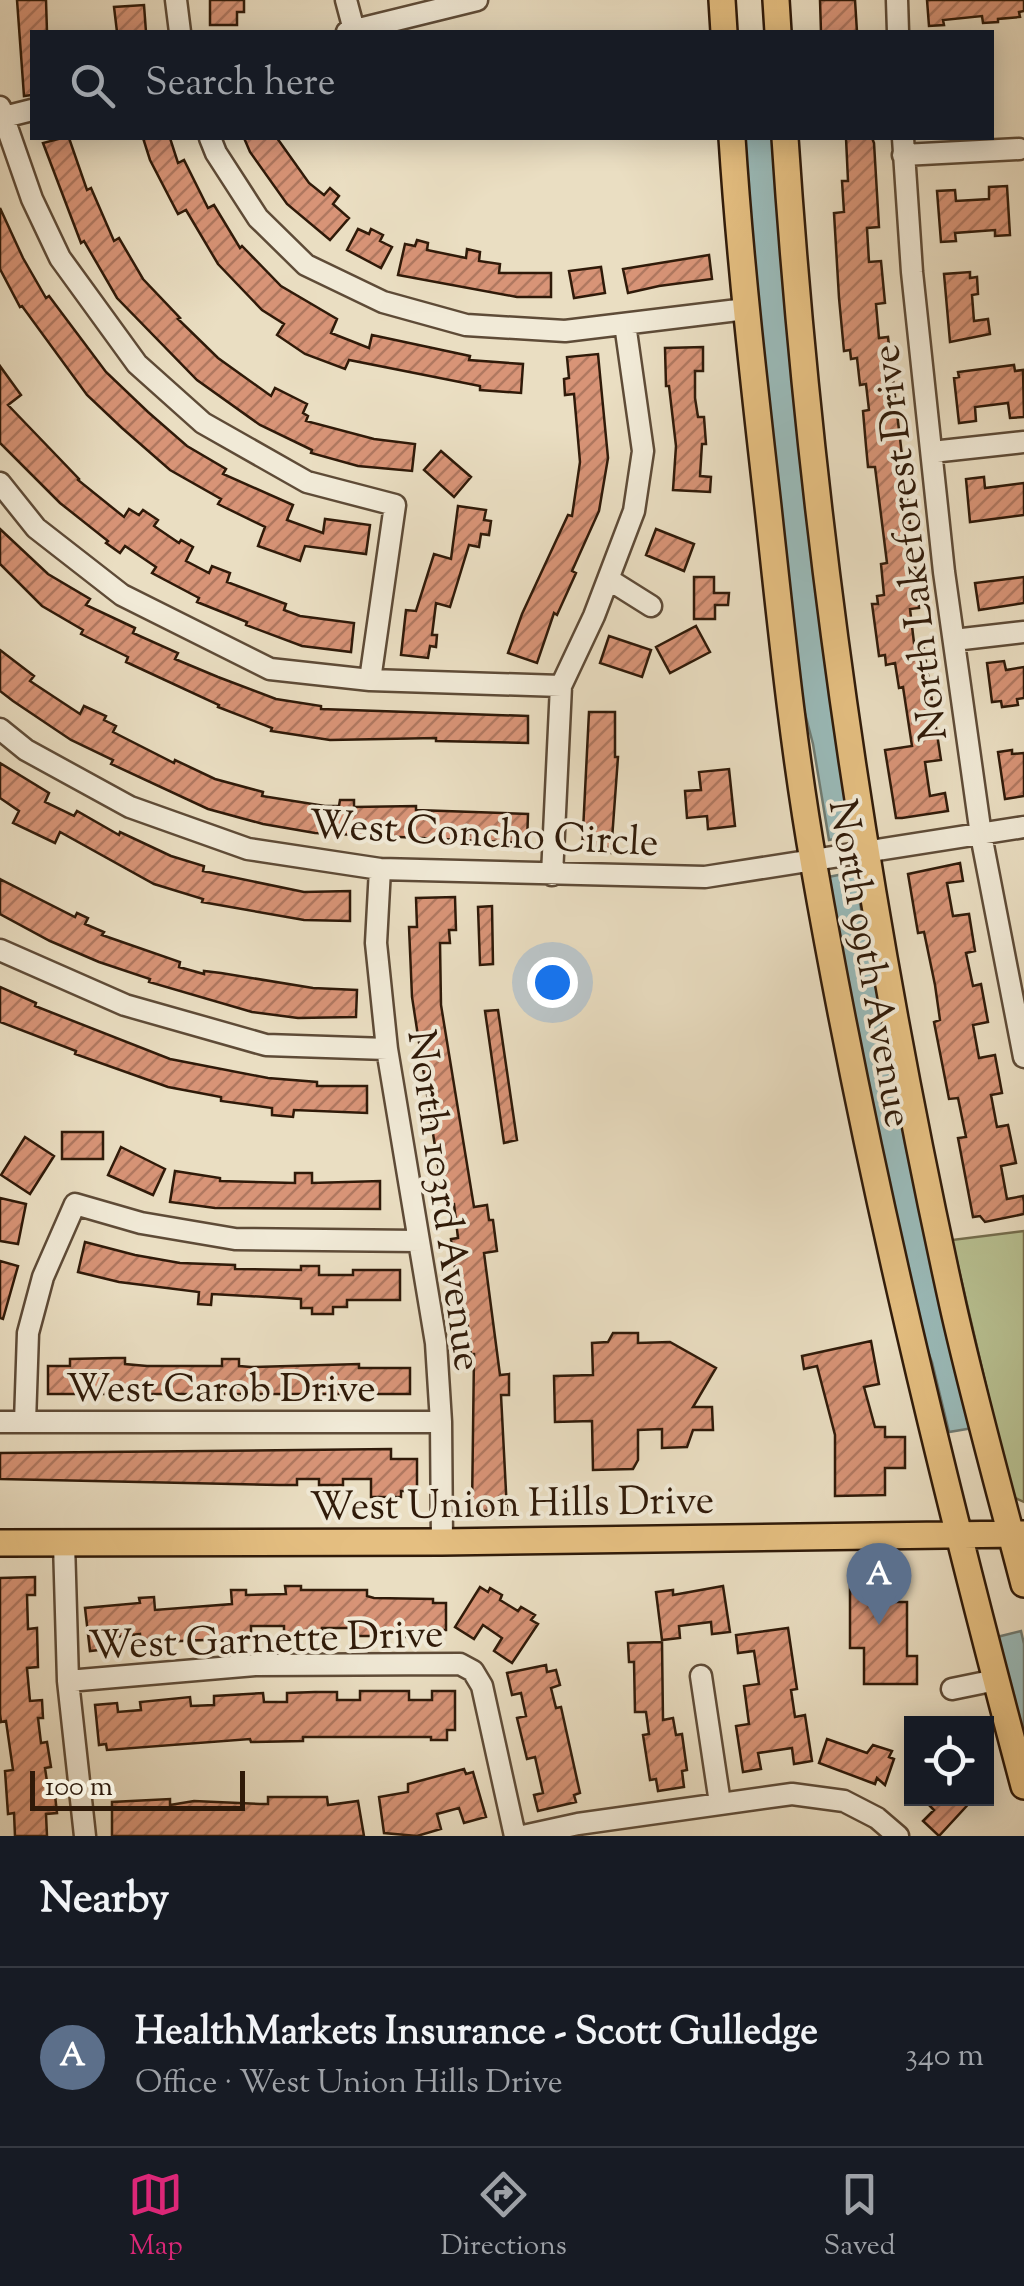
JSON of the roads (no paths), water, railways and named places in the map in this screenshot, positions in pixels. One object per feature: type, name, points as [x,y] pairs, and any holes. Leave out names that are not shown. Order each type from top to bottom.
[{"type":"main road","points":[[722,0],[724,30]]},
{"type":"main road","points":[[776,0],[778,30]]},
{"type":"main road","name":"North 99th Avenue","points":[[732,140],[778,602],[813,862],[892,1262],[1024,1786]]},
{"type":"main road","name":"North 99th Avenue","points":[[785,140],[822,547],[866,854],[936,1223],[1018,1534],[1024,1584]]},
{"type":"main road","name":"West Union Hills Drive","points":[[0,1543],[1018,1534]]},
{"type":"street","points":[[176,0],[180,30]]},
{"type":"street","points":[[346,0],[350,30]]},
{"type":"street","points":[[354,30],[477,0]]},
{"type":"street","points":[[897,0],[898,30]]},
{"type":"street","points":[[30,110],[1,114],[32,199],[60,258],[137,364],[203,423],[307,482],[396,505],[370,680]]},
{"type":"street","points":[[211,140],[258,218],[306,266],[382,302],[466,325],[565,331],[746,309]]},
{"type":"street","points":[[903,146],[1019,148]]},
{"type":"street","name":"North Lakeforest Drive","points":[[903,146],[912,272],[954,640],[981,835],[1021,1022],[1024,1056]]},
{"type":"street","points":[[552,875],[560,686],[634,512],[643,450],[625,324]]},
{"type":"street","points":[[932,452],[1024,442]]},
{"type":"street","points":[[0,483],[36,528],[122,595],[270,670],[370,680],[560,686]]},
{"type":"street","points":[[608,579],[651,606]]},
{"type":"street","points":[[954,640],[1024,632]]},
{"type":"street","name":"West Concho Circle","points":[[0,729],[26,750],[130,807],[248,849],[380,869],[705,877],[1024,827]]},
{"type":"street","name":"North 103rd Avenue","points":[[380,869],[376,943],[387,1049],[436,1344],[442,1542]]},
{"type":"street","points":[[0,950],[125,1005],[266,1045],[387,1049]]},
{"type":"street","points":[[25,1422],[28,1334],[44,1277],[75,1204],[141,1223],[236,1239],[418,1241]]},
{"type":"street","name":"West Carob Drive","points":[[0,1422],[441,1422]]},
{"type":"street","points":[[64,1543],[68,1681],[85,1836]]},
{"type":"street","name":"West Garnette Drive","points":[[68,1681],[242,1666],[460,1664],[473,1670],[482,1686],[515,1836]]},
{"type":"street","points":[[701,1676],[720,1803]]},
{"type":"street","points":[[952,1689],[996,1680]]},
{"type":"street","points":[[523,1836],[578,1824],[792,1794],[827,1796],[862,1808],[898,1836]]},
{"type":"water","points":[[743,140],[774,140],[853,836],[829,840],[813,744],[798,687],[763,392]]},
{"type":"water","points":[[854,872],[973,1428],[949,1432],[932,1362],[912,1309],[828,877]]},
{"type":"water","points":[[1021,1631],[1024,1644],[1024,1741],[997,1637]]},
{"type":"place","name":"HealthMarkets Insurance - Scott Gulledge","points":[[879,1625]]}]
